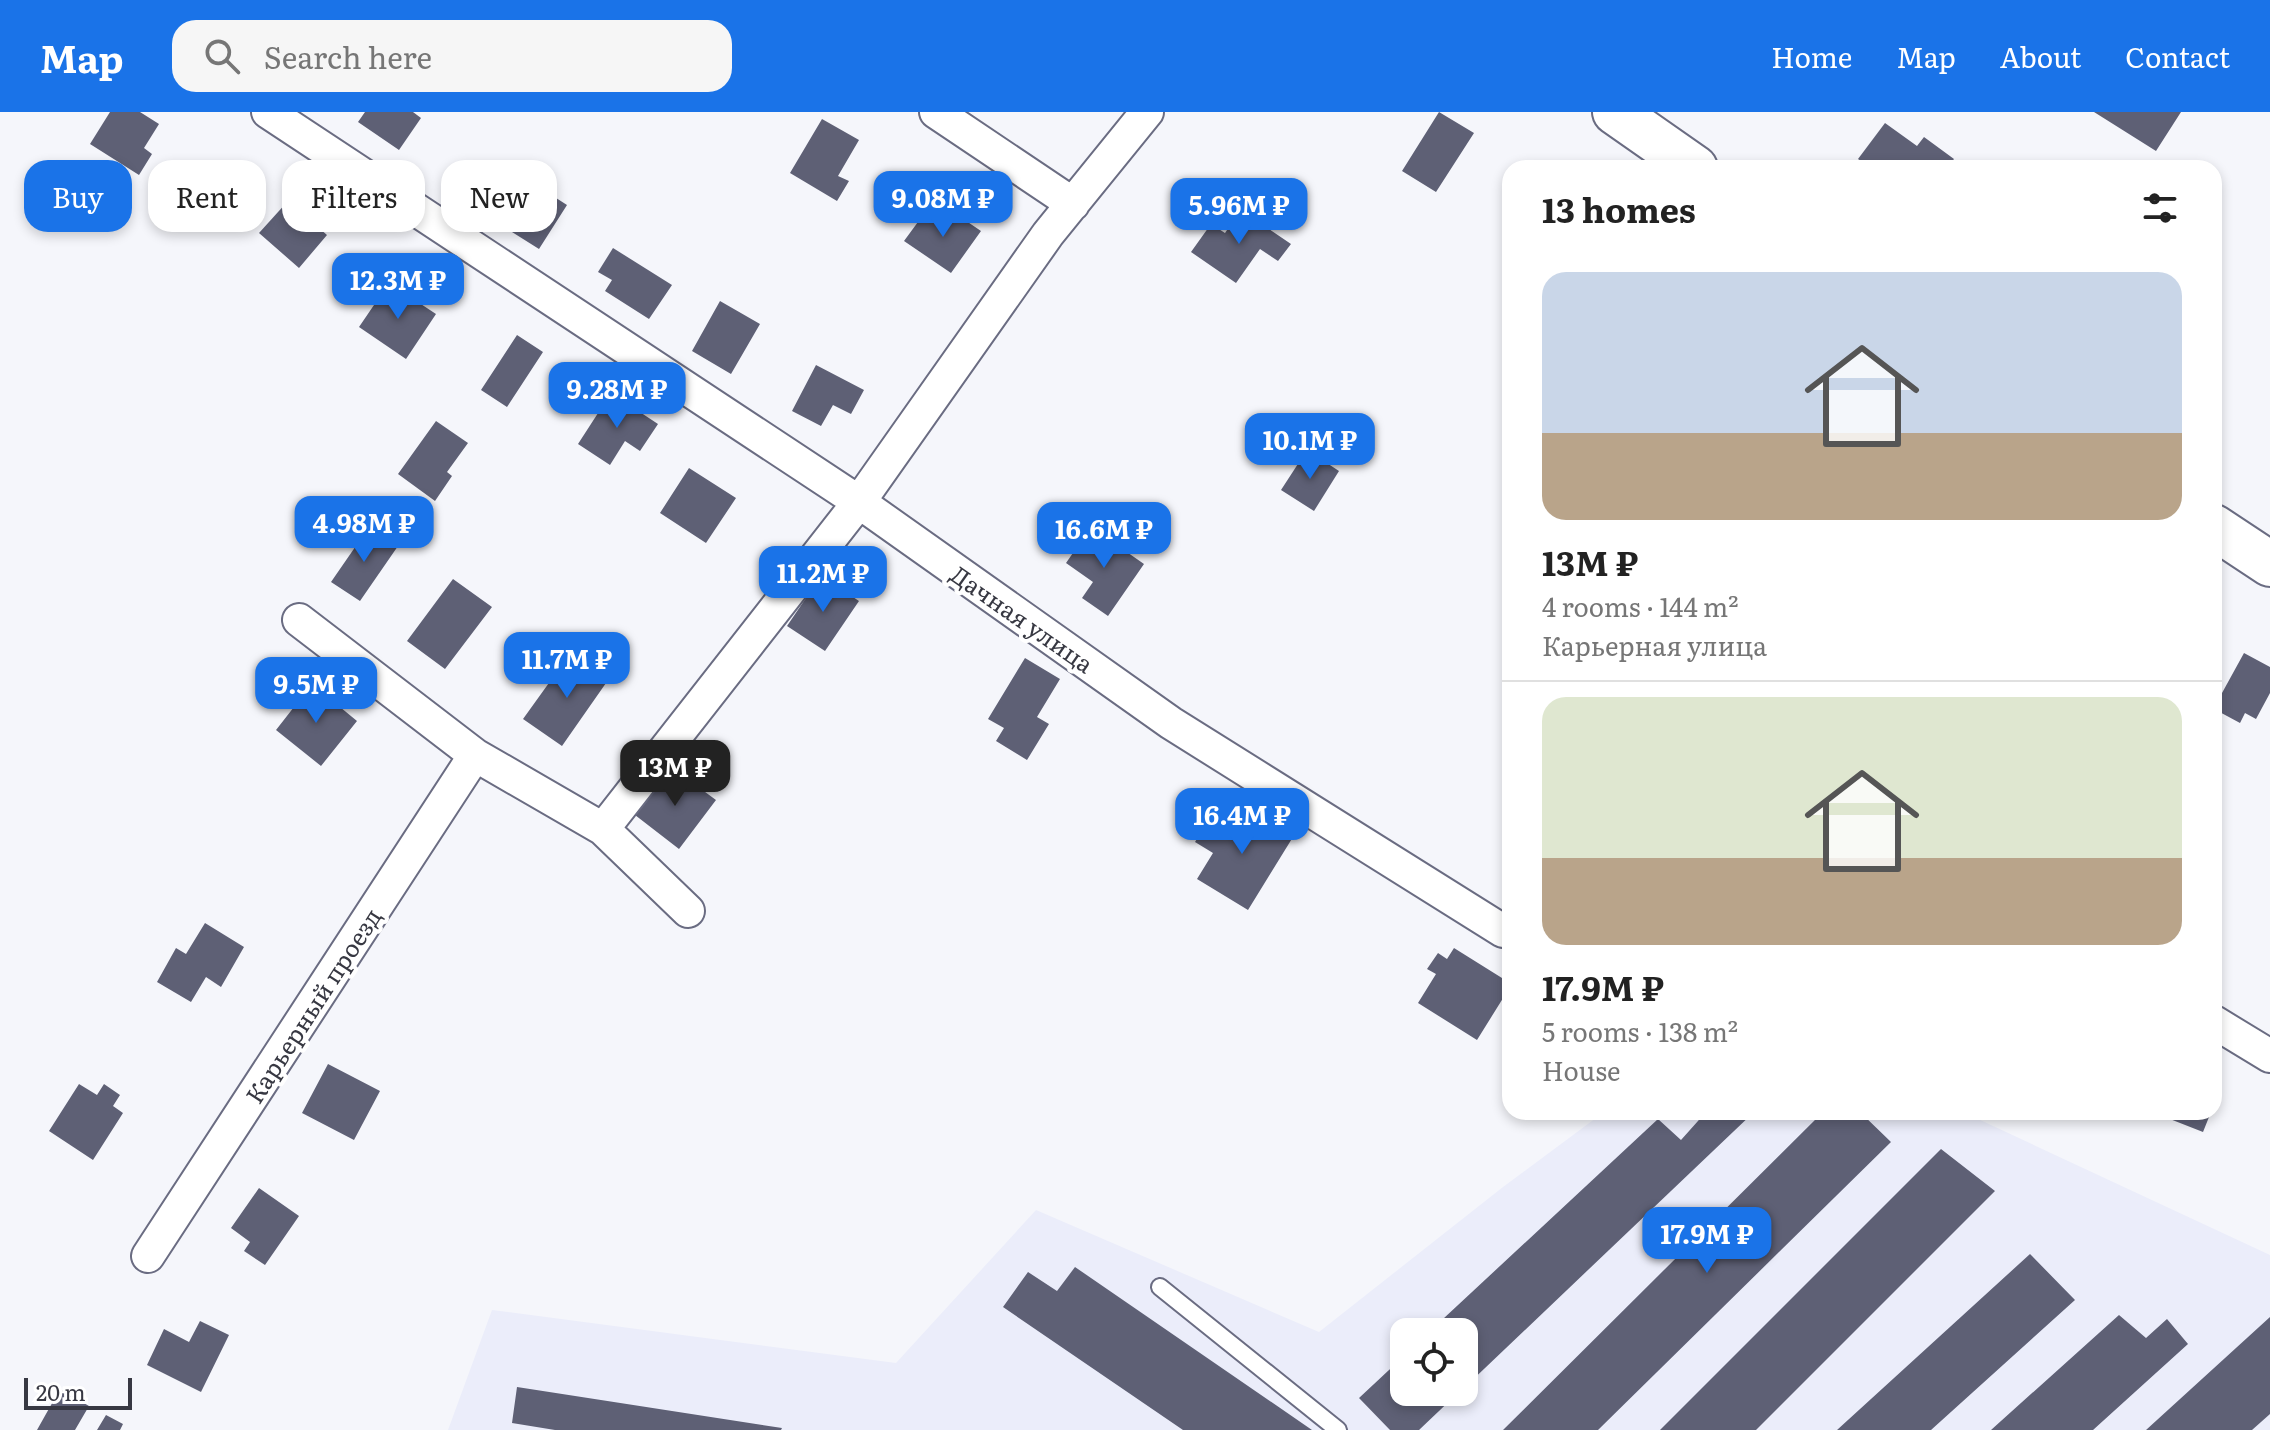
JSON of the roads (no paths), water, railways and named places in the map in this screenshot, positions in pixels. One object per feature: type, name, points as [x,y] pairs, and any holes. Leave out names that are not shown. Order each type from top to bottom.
[{"type":"main road","points":[[1615,112],[1684,160]]},
{"type":"main road","points":[[2222,532],[2270,564]]},
{"type":"street","name":"Дачная улица","points":[[268,112],[859,502],[1171,723],[1502,930]]},
{"type":"street","points":[[936,112],[1073,204]]},
{"type":"street","points":[[603,829],[859,502],[1048,234],[1147,112]]},
{"type":"street","points":[[299,620],[475,755],[603,829],[688,911]]},
{"type":"street","name":"Карьерный проезд","points":[[148,1256],[475,755]]},
{"type":"street","points":[[2222,1027],[2270,1056]]},
{"type":"lane","points":[[1160,1287],[1338,1430]]}]
